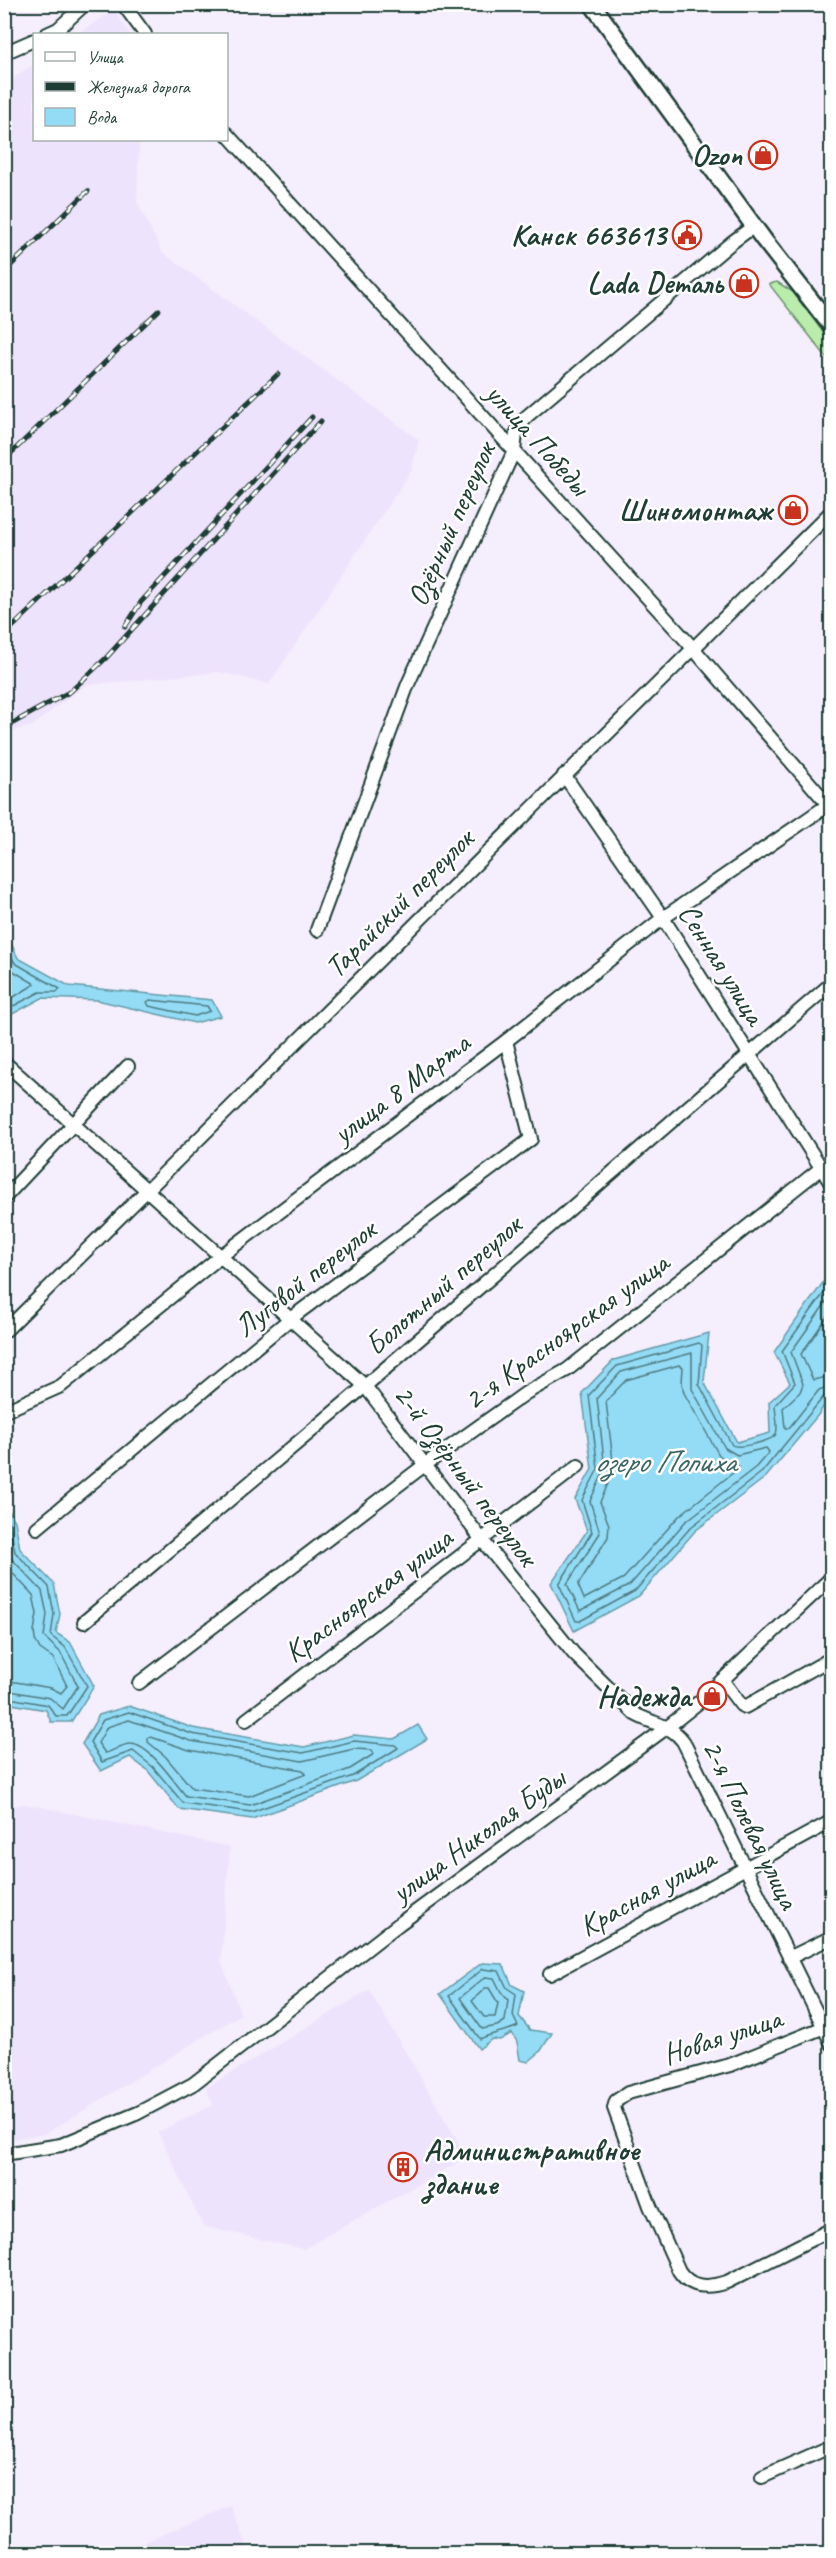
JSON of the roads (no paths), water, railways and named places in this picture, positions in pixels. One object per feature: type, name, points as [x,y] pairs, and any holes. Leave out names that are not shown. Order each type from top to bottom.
[{"type":"main road","points":[[592,4],[754,226],[831,327]]},
{"type":"street","points":[[48,33],[58,29],[85,4]]},
{"type":"street","points":[[123,4],[144,33]]},
{"type":"street","points":[[4,53],[33,40]]},
{"type":"street","name":"улица Победы","points":[[228,135],[829,801]]},
{"type":"street","name":"Озёрный переулок","points":[[317,930],[408,684],[514,451],[516,434],[526,417],[754,226]]},
{"type":"street","name":"Тарайский переулок","points":[[4,1332],[831,511]]},
{"type":"street","name":"Сенная улица","points":[[564,775],[663,918],[831,1185]]},
{"type":"street","name":"улица 8 Марта","points":[[5,1411],[61,1386],[221,1256],[506,1041],[663,918],[829,801]]},
{"type":"street","name":"Болотный переулок","points":[[84,1622],[365,1386],[831,983]]},
{"type":"street","name":"Луговой переулок","points":[[37,1528],[290,1319],[531,1139],[506,1041]]},
{"type":"street","name":"2-й Озёрный переулок","points":[[4,1062],[365,1386],[482,1540],[574,1654],[635,1714],[647,1721],[669,1726]]},
{"type":"street","points":[[4,1198],[128,1066]]},
{"type":"street","name":"2-я Красноярская улица","points":[[139,1683],[426,1464],[526,1393],[567,1370],[820,1169]]},
{"type":"street","name":"Красноярская улица","points":[[246,1720],[579,1466]]},
{"type":"street","name":"улица Николая Буды","points":[[4,2154],[61,2145],[138,2113],[193,2084],[399,1924],[669,1726],[722,1680],[831,1577]]},
{"type":"street","points":[[722,1680],[741,1705],[749,1706],[831,1658]]},
{"type":"street","name":"2-я Полевая улица","points":[[669,1726],[683,1741],[789,1958],[828,2026],[831,2044]]},
{"type":"street","name":"Красная улица","points":[[550,1974],[831,1821]]},
{"type":"street","points":[[789,1958],[831,1937]]},
{"type":"street","name":"Новая улица","points":[[828,2026],[730,2065],[628,2093],[616,2102],[615,2114],[650,2206],[684,2279],[693,2284],[704,2286],[727,2282],[831,2229]]},
{"type":"street","points":[[762,2476],[831,2446]]},
{"type":"water","points":[[5,930],[18,958],[69,986],[212,1000],[221,1016],[195,1023],[97,1000],[42,998],[5,1018]]},
{"type":"water","name":"озеро Попиха","points":[[831,1271],[831,1395],[818,1415],[766,1477],[695,1531],[639,1596],[574,1631],[551,1583],[587,1531],[575,1499],[592,1469],[582,1393],[614,1360],[709,1333],[704,1382],[737,1442],[770,1433],[769,1402],[790,1383],[774,1352]]},
{"type":"water","points":[[4,1502],[15,1521],[20,1549],[54,1584],[60,1614],[56,1633],[70,1642],[94,1686],[71,1722],[51,1722],[46,1710],[6,1703]]},
{"type":"water","points":[[129,1706],[193,1728],[304,1747],[354,1735],[394,1739],[418,1725],[427,1739],[356,1781],[252,1819],[179,1809],[148,1771],[130,1757],[101,1771],[82,1744],[99,1715]]},
{"type":"water","points":[[482,1963],[503,1964],[512,1985],[524,1991],[519,2016],[530,2030],[552,2033],[540,2052],[528,2062],[520,2060],[517,2042],[512,2033],[500,2040],[492,2039],[479,2049],[440,1994]]},
{"type":"railway","points":[[4,272],[88,191]]},
{"type":"railway","points":[[4,460],[159,310]]},
{"type":"railway","points":[[4,635],[278,374]]},
{"type":"railway","points":[[125,627],[141,602],[312,417]]},
{"type":"railway","points":[[4,728],[71,691],[106,658],[321,421]]},
{"type":"place","name":"Ozon","points":[[763,155]]},
{"type":"place","name":"Канск 663613","points":[[687,235]]},
{"type":"place","name":"Lada Dеталь","points":[[744,283]]},
{"type":"place","name":"Шиномонтаж","points":[[793,510]]},
{"type":"place","name":"Надежда","points":[[712,1696]]},
{"type":"place","name":"Административное здание","points":[[403,2167]]}]
